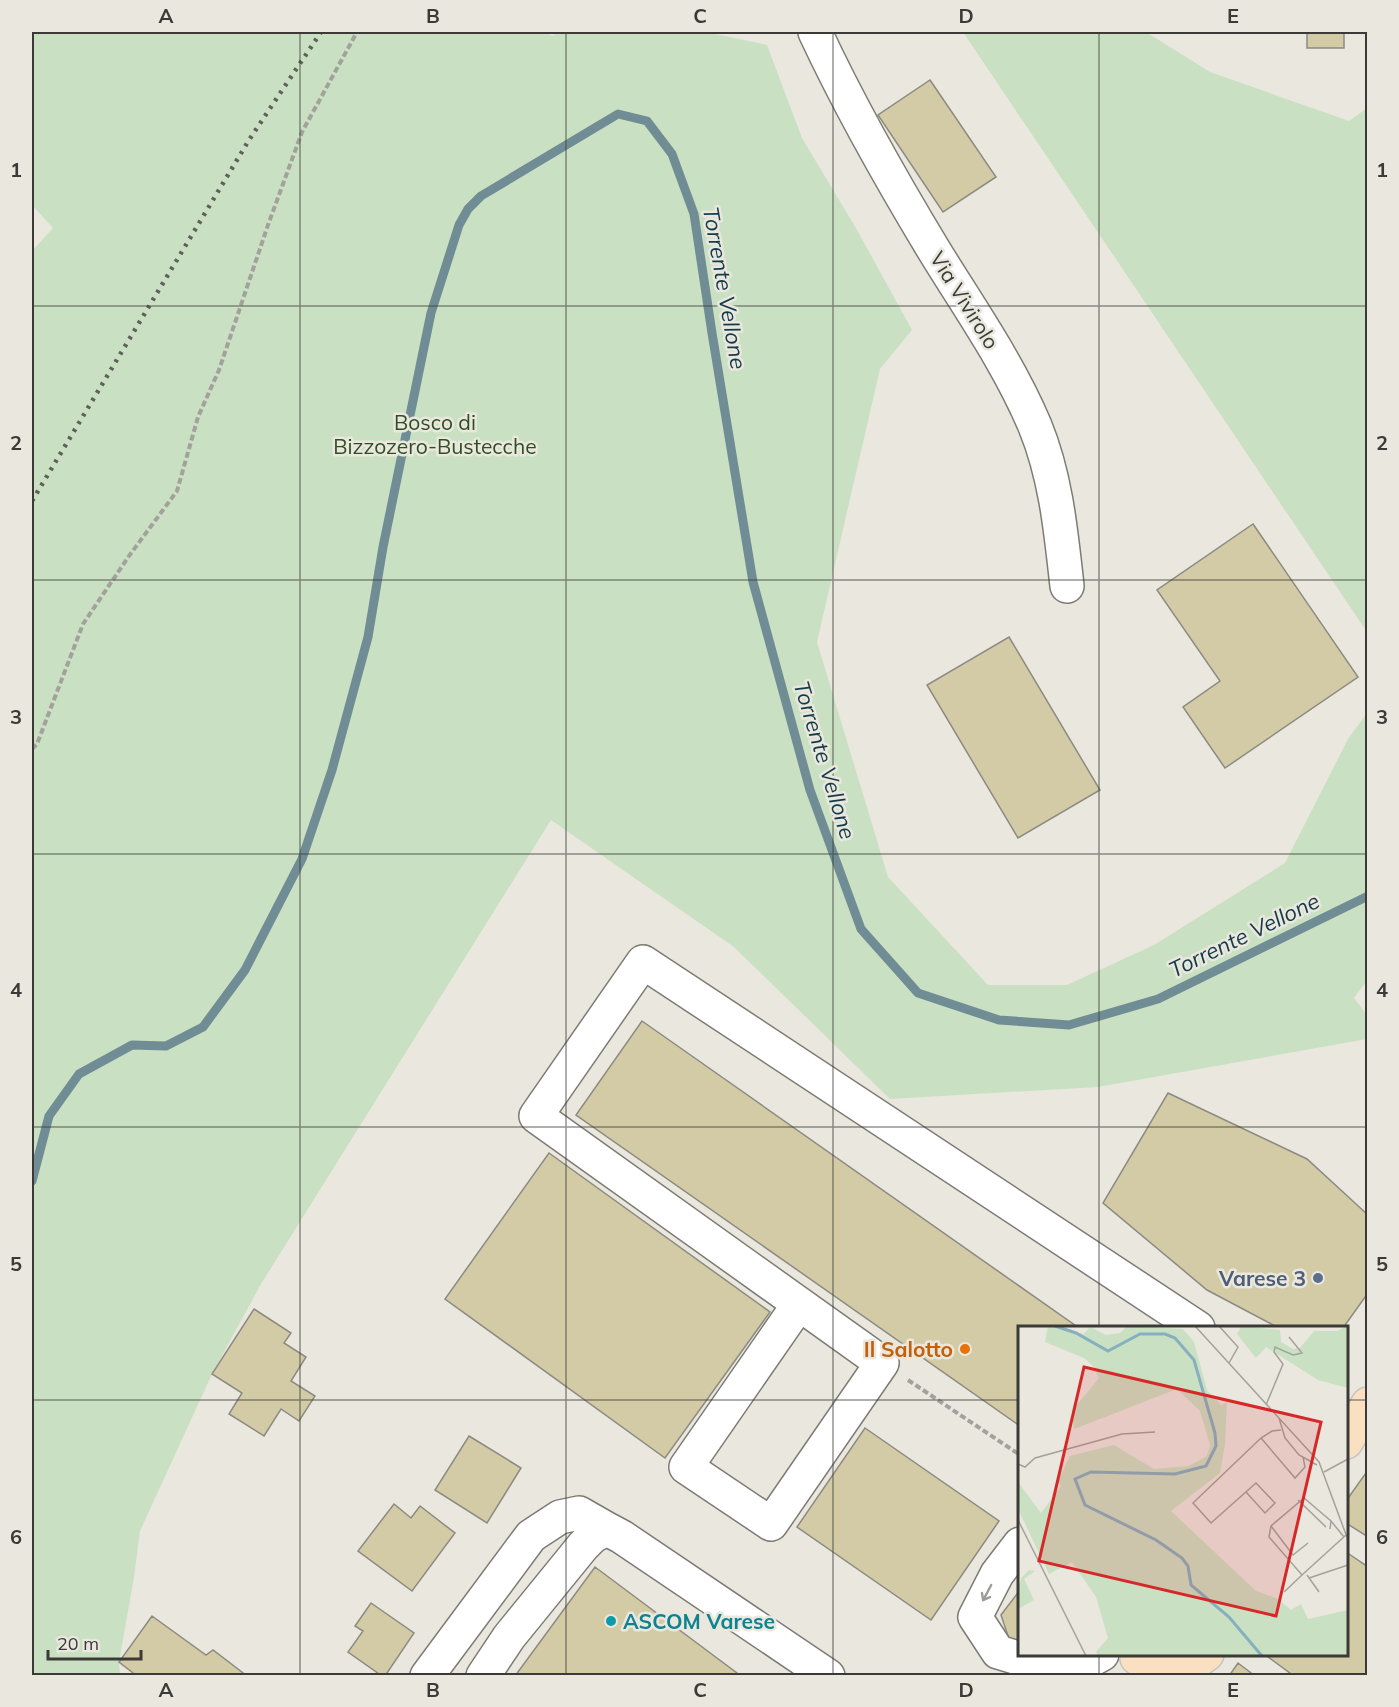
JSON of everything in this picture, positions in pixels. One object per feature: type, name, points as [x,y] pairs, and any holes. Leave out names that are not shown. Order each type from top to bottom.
[{"type":"main road","points":[[1135,1663],[1177,1675],[1204,1656]]},
{"type":"street","name":"Via Vivirolo","points":[[815,32],[839,82],[934,250],[1004,363],[1035,427],[1056,498],[1067,586]]},
{"type":"street","points":[[799,1304],[686,1467],[771,1524],[882,1363],[536,1116],[643,962],[1194,1326]]},
{"type":"street","points":[[428,1676],[531,1536],[560,1516],[579,1513],[622,1537],[828,1676]]},
{"type":"street","points":[[483,1676],[509,1637],[583,1546],[593,1536],[607,1529]]},
{"type":"street","points":[[1018,1547],[997,1574],[975,1617],[998,1652],[1068,1673],[1098,1656]]},
{"type":"path","points":[[32,749],[37,744],[83,624],[177,490],[198,417],[219,370],[302,132],[357,32]]},
{"type":"path","points":[[882,1363],[1018,1454]]},
{"type":"green space","name":"Bosco di Bizzozero-Bustecche","points":[[32,32],[543,32],[553,36],[557,32],[706,32],[767,45],[802,138],[857,230],[912,330],[880,369],[817,642],[888,877],[988,985],[1067,985],[1154,945],[1285,863],[1348,739],[1367,713],[1368,979],[1354,998],[1367,1015],[1367,1039],[1098,1087],[890,1099],[734,947],[551,820],[261,1284],[212,1374],[140,1531],[119,1662],[120,1675],[32,1675],[32,251],[53,228],[32,205]]},
{"type":"green space","points":[[963,32],[1146,32],[1210,72],[1349,121],[1367,108],[1367,632]]},
{"type":"building","points":[[1307,32],[1344,32],[1344,48],[1307,48]]},
{"type":"building","points":[[930,80],[996,177],[943,212],[878,115]]},
{"type":"building","points":[[1253,524],[1358,677],[1225,768],[1183,707],[1220,681],[1157,590]]},
{"type":"building","points":[[1009,637],[1100,790],[1018,838],[927,685]]},
{"type":"building","points":[[642,1021],[1076,1326],[1018,1326],[1018,1425],[576,1115]]},
{"type":"building","points":[[1168,1093],[1307,1159],[1368,1215],[1368,1293],[1344,1326],[1275,1326],[1207,1290],[1103,1203]]},
{"type":"building","points":[[549,1153],[770,1312],[665,1458],[445,1299]]},
{"type":"building","points":[[254,1309],[291,1333],[284,1343],[306,1357],[291,1381],[315,1396],[299,1421],[281,1409],[264,1436],[229,1414],[242,1393],[212,1374]]},
{"type":"building","points":[[865,1428],[999,1521],[931,1620],[797,1527]]},
{"type":"building","points":[[469,1436],[521,1468],[487,1523],[435,1490]]},
{"type":"building","points":[[1368,1470],[1368,1537],[1348,1524],[1348,1498]]},
{"type":"building","points":[[394,1504],[411,1518],[420,1506],[455,1533],[412,1591],[358,1551]]},
{"type":"building","points":[[1348,1553],[1368,1567],[1368,1676],[1294,1676],[1267,1656],[1348,1656]]},
{"type":"building","name":"ASCOM Varese","points":[[595,1567],[741,1676],[515,1676]]},
{"type":"building","points":[[1018,1593],[1018,1646],[1010,1642],[1001,1615]]},
{"type":"building","points":[[371,1603],[414,1633],[385,1676],[348,1652],[363,1631],[355,1626]]},
{"type":"building","points":[[152,1616],[206,1655],[213,1650],[247,1676],[137,1676],[119,1662]]},
{"type":"building","points":[[1238,1663],[1255,1676],[1229,1676]]},
{"type":"waterway","name":"Torrente Vellone","points":[[32,1181],[49,1116],[79,1074],[132,1045],[166,1046],[203,1027],[245,970],[302,859],[332,770],[368,637],[383,547],[431,313],[459,225],[468,209],[481,196],[618,114],[647,121],[672,154],[694,214],[753,582],[810,790],[861,929],[918,993],[999,1020],[1069,1025],[1158,999],[1368,896]]},
{"type":"railway","points":[[32,501],[249,140],[321,32]]},
{"type":"place","name":"Varese 3","points":[[1318,1278]]},
{"type":"place","name":"Il Salotto","points":[[965,1349]]},
{"type":"place","name":"ASCOM Varese","points":[[611,1621]]}]
